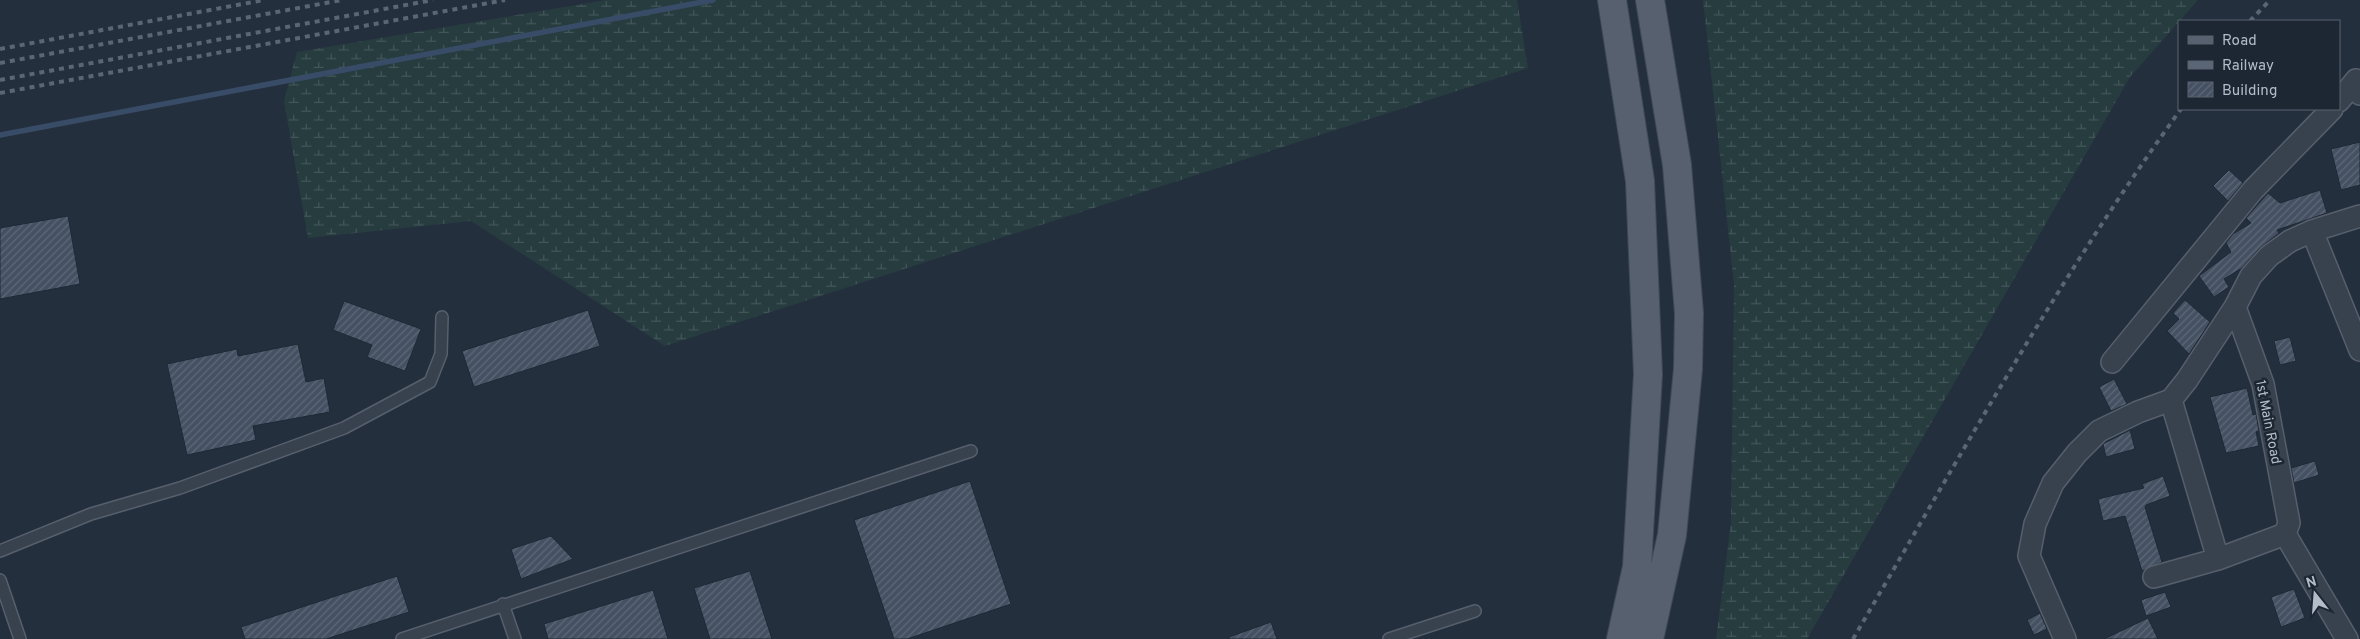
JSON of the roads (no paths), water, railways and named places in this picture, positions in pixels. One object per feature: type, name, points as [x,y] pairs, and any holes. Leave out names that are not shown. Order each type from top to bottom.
[{"type":"main road","points":[[1612,0],[1640,181],[1648,374],[1637,567],[1621,639]]},
{"type":"main road","points":[[1649,639],[1672,535],[1688,369],[1689,322],[1677,165],[1650,0]]},
{"type":"street","points":[[2340,100],[2356,80],[2360,94]]},
{"type":"street","points":[[2112,362],[2253,190],[2331,110]]},
{"type":"street","points":[[2065,639],[2029,556],[2035,524],[2053,483],[2077,453],[2099,431],[2138,412],[2171,400],[2187,380],[2235,307],[2251,276],[2269,256],[2290,241],[2312,230],[2360,216]]},
{"type":"street","points":[[2312,230],[2360,350]]},
{"type":"street","name":"1st Main Road","points":[[2235,307],[2263,384],[2289,523],[2285,534]]},
{"type":"street","points":[[2171,400],[2218,559]]},
{"type":"street","points":[[2154,577],[2218,559],[2285,534],[2347,639]]},
{"type":"lane","points":[[0,551],[92,514],[180,488],[344,428],[430,382],[441,354],[442,317]]},
{"type":"lane","points":[[402,639],[970,451]]},
{"type":"lane","points":[[0,580],[20,639]]},
{"type":"lane","points":[[503,604],[515,639]]},
{"type":"lane","points":[[1389,639],[1475,611]]},
{"type":"waterway","points":[[0,135],[713,0]]},
{"type":"railway","points":[[0,49],[264,0]]},
{"type":"railway","points":[[0,63],[342,0]]},
{"type":"railway","points":[[0,80],[433,0]]},
{"type":"railway","points":[[0,93],[505,0]]},
{"type":"railway","points":[[2251,20],[2270,0]]},
{"type":"railway","points":[[1853,639],[2051,303],[2136,173],[2180,110]]}]
